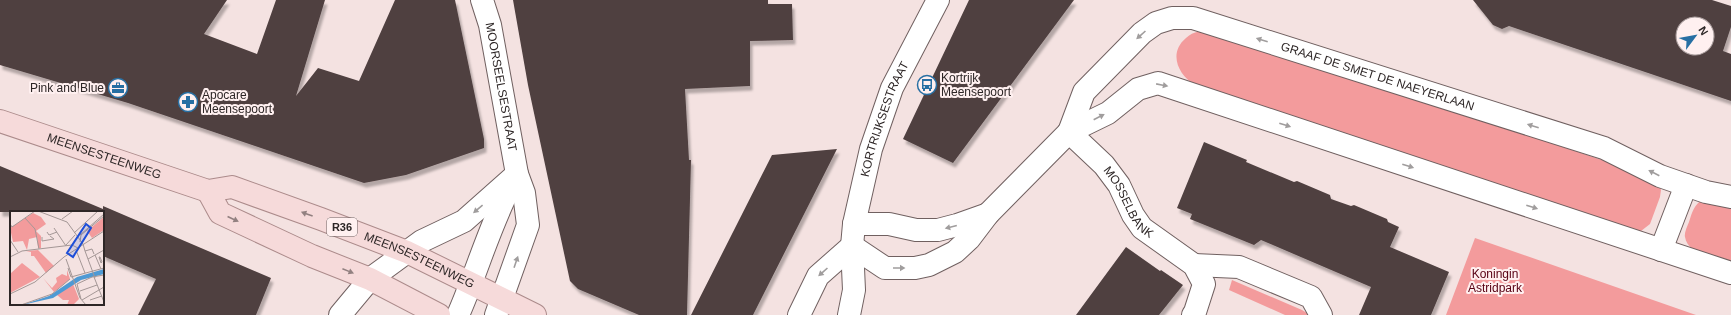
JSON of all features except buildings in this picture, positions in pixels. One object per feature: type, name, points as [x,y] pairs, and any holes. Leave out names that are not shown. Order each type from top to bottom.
[{"type":"main road","name":"MEENSESTEENWEG","points":[[0,121],[208,191],[232,187],[321,219],[407,252],[472,283],[500,307],[536,315]]},
{"type":"main road","points":[[208,191],[220,213],[312,256],[370,280],[440,315]]},
{"type":"street","name":"MOORSEELSESTRAAT","points":[[482,0],[490,25],[517,174],[524,193],[528,225],[500,307]]},
{"type":"street","name":"KORTRIJKSESTRAAT","points":[[849,315],[854,290],[852,246],[854,224],[871,149],[892,88],[938,0]]},
{"type":"street","name":"GRAAF DE SMET DE NAEYERLAAN","points":[[1069,132],[1084,92],[1142,33],[1156,23],[1172,18],[1193,18],[1604,148],[1660,176],[1706,192],[1731,197]]},
{"type":"street","name":"GRAAF DE SMET DE NAEYERLAAN","points":[[852,246],[885,268],[915,268],[929,265],[955,252],[969,239],[988,214],[1069,132],[1108,113],[1138,89],[1158,83],[1731,274]]},
{"type":"street","name":"MOSSELBANK","points":[[1069,132],[1104,165],[1119,185],[1142,228],[1194,265],[1204,284],[1195,312],[1192,315]]},
{"type":"street","points":[[340,315],[370,280],[422,242],[464,221],[517,174]]},
{"type":"street","points":[[458,315],[472,283],[498,209],[517,174]]},
{"type":"street","points":[[1661,250],[1686,185]]},
{"type":"street","name":"GRAAF DE SMET DE NAEYERLAAN","points":[[854,224],[889,224],[916,230],[938,230],[958,225],[988,214]]},
{"type":"street","points":[[799,315],[818,276],[852,246]]},
{"type":"street","points":[[1194,265],[1239,267],[1311,297],[1320,315]]},
{"type":"green space","points":[[1213,30],[1647,175],[1659,185],[1661,190],[1660,197],[1650,224],[1641,231],[1634,231],[1195,85],[1184,76],[1180,70],[1176,57],[1177,50],[1186,38],[1195,32]]},
{"type":"green space","points":[[1703,199],[1731,204],[1731,263],[1711,258],[1697,252],[1687,243],[1685,235],[1686,230],[1694,209]]},
{"type":"green space","name":"Koningin Astridpark","points":[[1475,238],[1696,315],[1446,315]]},
{"type":"green space","points":[[1232,280],[1302,310],[1310,315],[1285,315],[1229,290]]},
{"type":"place","name":"Kortrijk Meensepoort","points":[[927,85]]},
{"type":"place","name":"Pink and Blue","points":[[118,88]]},
{"type":"place","name":"Apocare Meensepoort","points":[[188,102]]}]
